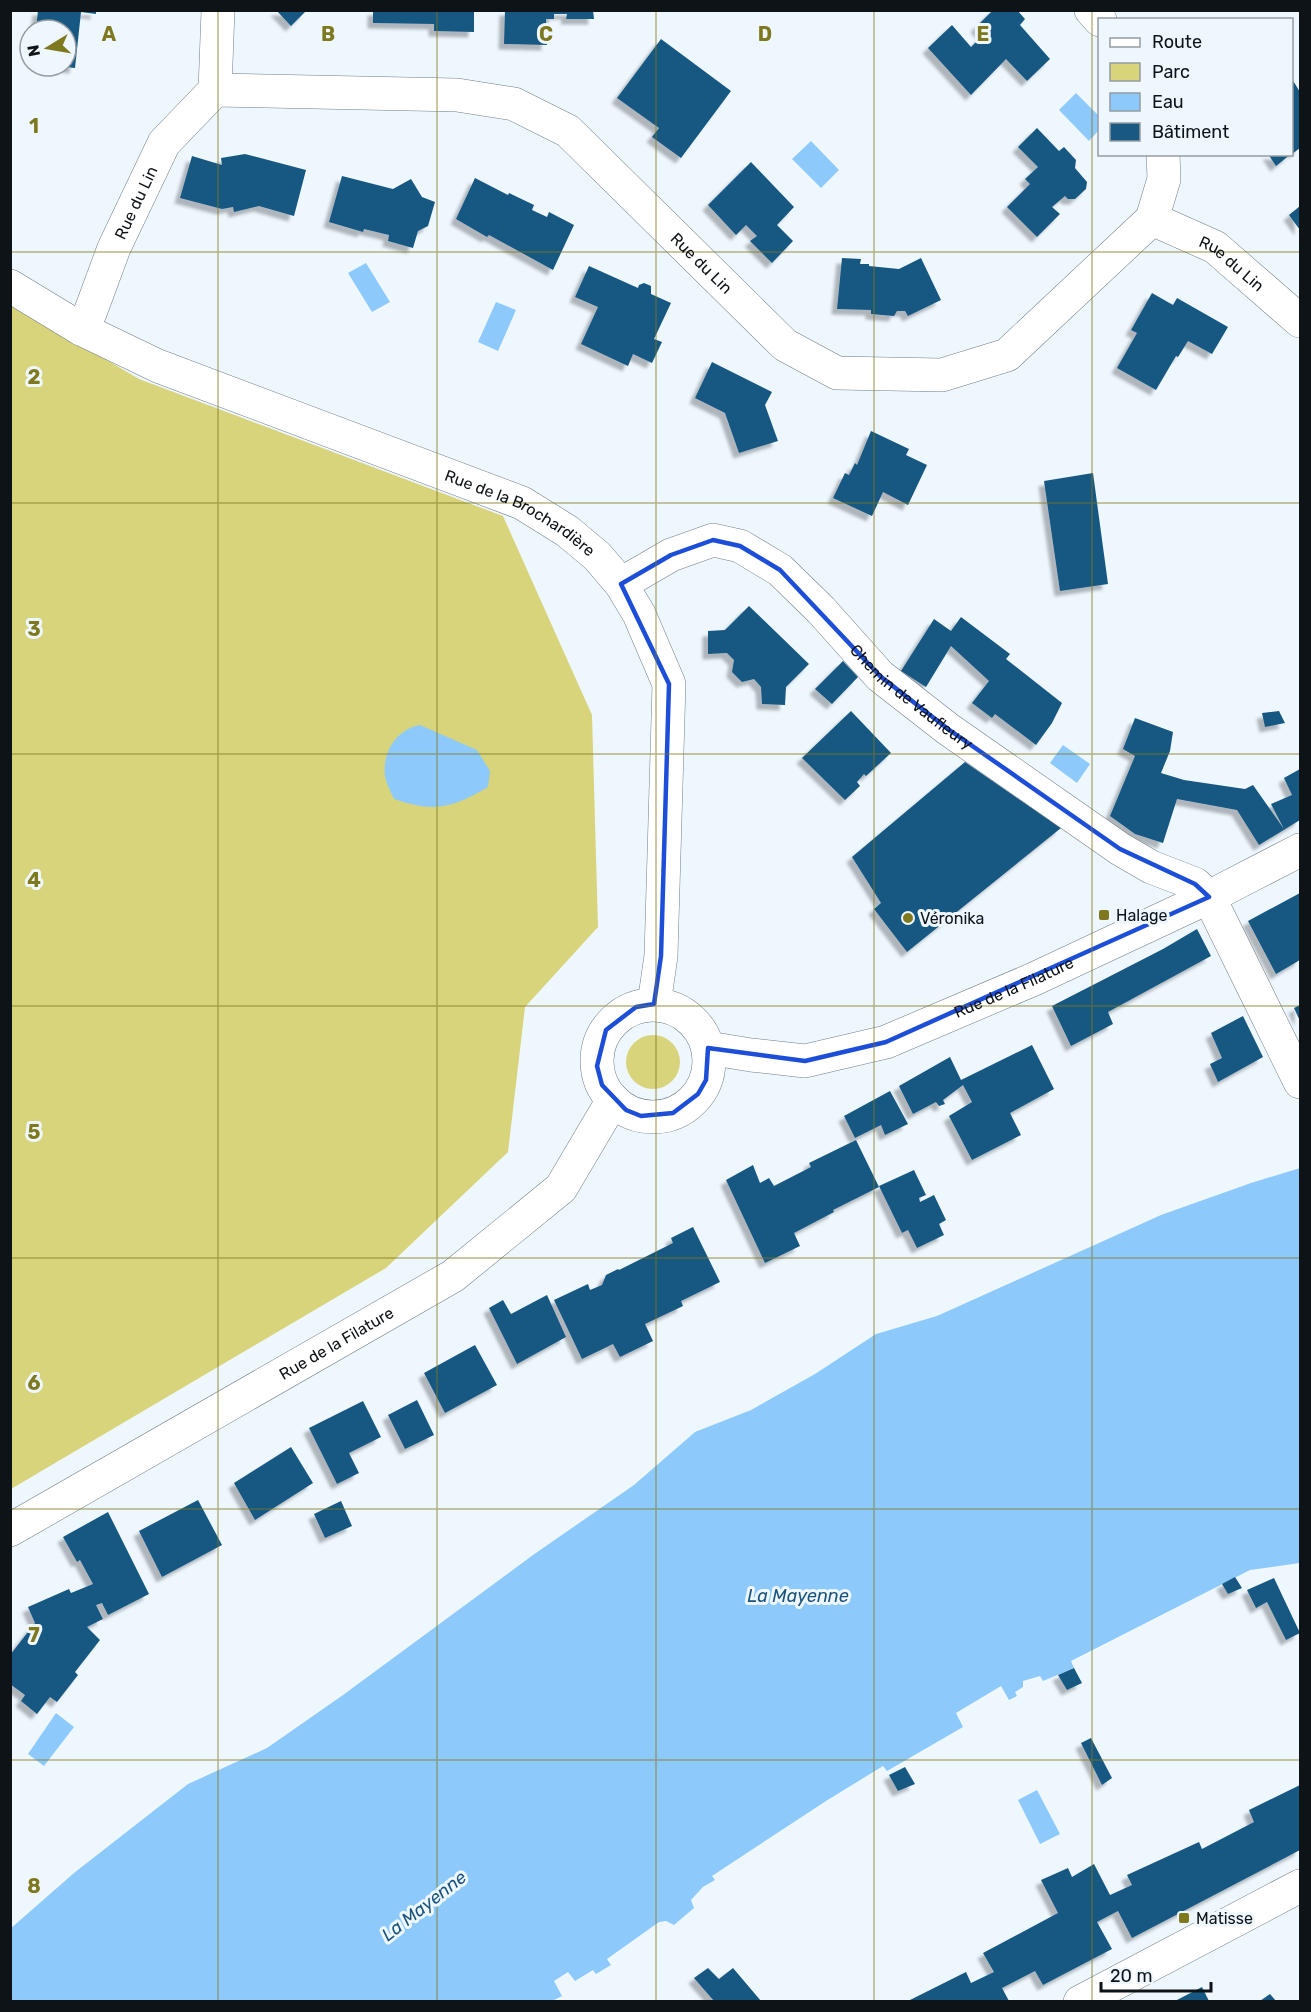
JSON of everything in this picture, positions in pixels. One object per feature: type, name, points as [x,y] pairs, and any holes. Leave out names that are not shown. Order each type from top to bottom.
[{"type":"street","points":[[215,90],[218,10]]},
{"type":"street","name":"Rue du Lin","points":[[81,329],[90,313],[114,249],[164,143],[215,90],[457,95],[514,104],[568,131],[785,345],[837,373],[942,375],[1007,355],[1152,219],[1215,247],[1300,321]]},
{"type":"street","points":[[1152,219],[1164,179],[1163,156]]},
{"type":"street","name":"Rue de la Brochardière","points":[[10,286],[81,329],[158,366],[522,503],[567,531],[597,556],[621,584],[639,614],[669,684],[661,956],[654,1004]]},
{"type":"street","name":"Chemin de Vaufleury","points":[[621,584],[670,555],[713,540],[740,546],[780,570],[880,676],[948,729],[1120,849],[1151,867],[1195,884],[1209,897]]},
{"type":"street","name":"Rue de la Filature","points":[[708,1048],[751,1056],[805,1061],[886,1042],[1034,979],[1209,897],[1300,850]]},
{"type":"street","points":[[1209,897],[1300,1082]]},
{"type":"street","points":[[654,1004],[672,1008],[689,1017],[701,1031],[708,1048],[710,1064],[706,1080],[698,1094],[687,1105],[673,1113],[658,1117],[641,1116],[626,1110],[613,1100],[602,1085],[597,1066],[598,1047],[606,1030],[619,1016],[636,1007],[654,1004]]},
{"type":"street","name":"Rue de la Filature","points":[[10,1530],[453,1276],[561,1188],[613,1100]]},
{"type":"street","points":[[1080,2001],[1300,1886]]},
{"type":"highlighted area","points":[[713,540],[740,546],[780,570],[880,676],[948,729],[1120,849],[1195,884],[1209,897],[886,1042],[805,1061],[708,1048],[706,1080],[698,1094],[673,1113],[641,1116],[626,1110],[602,1085],[597,1066],[606,1030],[636,1007],[654,1004],[661,956],[669,684],[621,584],[671,555]]},
{"type":"green space","points":[[10,303],[139,379],[503,516],[592,715],[598,927],[525,1007],[508,1152],[386,1268],[11,1489]]},
{"type":"green space","points":[[648,1035],[658,1035],[668,1039],[676,1047],[680,1062],[676,1077],[668,1085],[658,1089],[648,1089],[638,1085],[630,1077],[626,1067],[626,1057],[630,1047],[638,1039]]},
{"type":"water","points":[[1076,93],[1098,115],[1098,131],[1089,141],[1059,110]]},
{"type":"water","points":[[811,141],[839,170],[821,188],[792,159]]},
{"type":"water","points":[[366,263],[390,302],[372,312],[348,273]]},
{"type":"water","points":[[496,302],[516,310],[498,351],[478,342]]},
{"type":"water","points":[[420,725],[477,750],[490,771],[488,787],[464,800],[443,806],[421,806],[394,799],[385,776],[386,758],[393,743],[404,731]]},
{"type":"water","points":[[1063,745],[1090,764],[1077,783],[1050,763]]},
{"type":"water","name":"La Mayenne","points":[[1300,1168],[1300,1563],[1250,1570],[1071,1661],[1074,1668],[1043,1681],[1040,1676],[1023,1681],[1023,1687],[1015,1692],[1017,1696],[1009,1700],[1001,1686],[956,1713],[963,1727],[887,1771],[883,1766],[712,1876],[715,1880],[703,1887],[691,1900],[694,1908],[674,1925],[666,1921],[659,1922],[607,1959],[611,1965],[596,1974],[593,1970],[575,1981],[568,1972],[554,1981],[562,1996],[552,2001],[11,2001],[10,1929],[74,1873],[188,1784],[267,1748],[343,1695],[533,1555],[634,1485],[695,1432],[751,1410],[815,1374],[876,1334],[937,1316],[1161,1215]]},
{"type":"water","points":[[56,1713],[74,1727],[44,1766],[28,1754]]},
{"type":"water","points":[[1037,1790],[1060,1834],[1040,1844],[1018,1800]]},
{"type":"building","points":[[38,10],[96,10],[96,14],[81,12],[78,40],[78,18],[37,18]]},
{"type":"building","points":[[276,10],[307,10],[291,26]]},
{"type":"building","points":[[373,10],[474,10],[474,32],[434,31],[434,24],[373,23]]},
{"type":"building","points":[[505,10],[593,10],[594,19],[566,19],[567,14],[554,14],[554,19],[546,19],[547,45],[504,44]]},
{"type":"building","points":[[993,10],[1017,10],[1025,19],[1020,25],[1050,59],[1027,81],[1006,59],[971,95],[928,48],[952,25],[971,47],[983,35],[976,27]]},
{"type":"building","points":[[661,39],[731,91],[681,158],[652,137],[659,128],[617,98]]},
{"type":"building","points":[[1293,81],[1300,92],[1300,148],[1293,153]]},
{"type":"building","points":[[1037,128],[1059,151],[1064,147],[1076,160],[1075,168],[1087,182],[1086,189],[1075,199],[1068,199],[1065,196],[1052,207],[1060,214],[1037,237],[1007,207],[1030,184],[1025,179],[1038,167],[1018,147]]},
{"type":"building","points":[[245,154],[306,170],[294,216],[259,206],[234,212],[233,207],[222,209],[180,198],[192,156],[222,165],[221,158]]},
{"type":"building","points":[[1269,156],[1288,156],[1276,166]]},
{"type":"building","points":[[751,162],[794,207],[777,225],[793,241],[772,263],[750,241],[757,236],[746,225],[736,235],[708,205]]},
{"type":"building","points":[[342,176],[393,189],[411,179],[422,197],[435,202],[428,226],[418,231],[413,248],[388,241],[389,235],[364,229],[363,232],[329,222]]},
{"type":"building","points":[[475,178],[534,205],[532,210],[547,217],[549,212],[574,225],[553,270],[456,219]]},
{"type":"building","points":[[1300,206],[1300,230],[1289,215]]},
{"type":"building","points":[[842,258],[861,259],[860,264],[869,264],[869,266],[899,269],[921,258],[941,300],[908,316],[905,311],[897,311],[894,316],[871,314],[871,310],[837,309]]},
{"type":"building","points":[[589,266],[638,288],[644,283],[651,286],[651,294],[671,303],[654,339],[662,342],[652,363],[633,354],[628,366],[581,344],[598,307],[575,297]]},
{"type":"building","points":[[1152,293],[1173,305],[1177,298],[1228,327],[1212,354],[1188,341],[1178,357],[1176,356],[1156,390],[1117,368],[1137,333],[1131,330]]},
{"type":"building","points":[[712,362],[772,392],[765,405],[778,441],[739,453],[725,413],[695,398]]},
{"type":"building","points":[[871,431],[909,449],[906,455],[927,465],[908,505],[883,492],[872,516],[833,498],[845,473],[849,475],[855,463],[857,465]]},
{"type":"building","points":[[1093,473],[1108,584],[1060,591],[1044,481]]},
{"type":"building","points":[[749,606],[809,664],[786,687],[785,705],[762,704],[761,687],[754,679],[742,682],[732,672],[734,660],[727,653],[708,654],[708,631],[725,630]]},
{"type":"building","points":[[961,617],[1010,654],[1006,659],[1062,703],[1052,723],[1036,745],[995,714],[992,718],[972,703],[989,681],[951,646],[926,687],[901,671],[934,619],[951,631]]},
{"type":"building","points":[[843,661],[858,677],[832,704],[815,689]]},
{"type":"building","points":[[851,711],[891,753],[866,776],[864,774],[857,782],[860,786],[845,800],[802,758]]},
{"type":"building","points":[[1279,711],[1285,723],[1265,727],[1262,713]]},
{"type":"building","points":[[1135,718],[1173,732],[1170,751],[1161,773],[1184,780],[1245,789],[1253,785],[1284,829],[1271,804],[1292,795],[1284,778],[1300,769],[1300,820],[1259,845],[1237,810],[1177,799],[1163,843],[1135,834],[1110,816],[1135,756],[1123,749]]},
{"type":"building","points":[[965,762],[1061,828],[907,952],[874,909],[881,903],[852,857]]},
{"type":"building","points":[[1300,893],[1300,960],[1276,974],[1248,921]]},
{"type":"building","points":[[1197,929],[1211,956],[1108,1012],[1113,1024],[1071,1046],[1052,1006]]},
{"type":"building","points":[[1300,1005],[1300,1021],[1294,1008]]},
{"type":"building","points":[[1243,1016],[1263,1057],[1218,1082],[1210,1064],[1222,1058],[1211,1033]]},
{"type":"building","points":[[1032,1045],[1054,1089],[1010,1113],[1021,1135],[972,1160],[949,1116],[972,1102],[963,1085],[943,1100],[945,1104],[939,1106],[936,1102],[913,1114],[899,1086],[950,1057],[961,1080]]},
{"type":"building","points":[[890,1091],[908,1124],[885,1135],[881,1125],[855,1138],[844,1116]]},
{"type":"building","points":[[856,1140],[879,1187],[794,1233],[800,1246],[765,1263],[726,1180],[753,1165],[760,1183],[769,1178],[774,1186],[811,1167],[809,1163]]},
{"type":"building","points":[[914,1170],[926,1195],[919,1198],[920,1202],[934,1195],[946,1220],[939,1224],[944,1235],[917,1248],[908,1230],[902,1233],[879,1186]]},
{"type":"building","points":[[693,1227],[720,1282],[681,1301],[683,1306],[645,1324],[653,1341],[620,1357],[613,1344],[582,1359],[554,1300],[588,1284],[590,1290],[602,1285],[606,1275],[673,1243],[671,1238]]},
{"type":"building","points":[[547,1295],[566,1337],[517,1364],[489,1308],[503,1300],[511,1314]]},
{"type":"building","points":[[475,1345],[497,1385],[445,1413],[424,1373]]},
{"type":"building","points":[[417,1400],[434,1435],[405,1449],[388,1415]]},
{"type":"building","points":[[363,1401],[381,1437],[349,1453],[359,1473],[337,1484],[309,1428]]},
{"type":"building","points":[[291,1447],[313,1483],[255,1520],[234,1483]]},
{"type":"building","points":[[198,1500],[222,1545],[162,1577],[139,1531]]},
{"type":"building","points":[[341,1501],[352,1526],[325,1538],[314,1514]]},
{"type":"building","points":[[108,1512],[149,1594],[108,1615],[102,1603],[96,1605],[103,1619],[87,1627],[100,1640],[75,1672],[78,1675],[57,1702],[50,1697],[37,1714],[21,1701],[25,1695],[10,1684],[10,1655],[35,1623],[28,1607],[69,1589],[71,1593],[93,1584],[80,1560],[77,1562],[63,1537]]},
{"type":"building","points":[[1235,1577],[1242,1588],[1228,1594],[1222,1584]]},
{"type":"building","points":[[1274,1578],[1300,1633],[1286,1640],[1267,1602],[1256,1608],[1247,1590]]},
{"type":"building","points":[[1074,1668],[1082,1683],[1067,1690],[1058,1675]]},
{"type":"building","points":[[1091,1738],[1112,1778],[1102,1785],[1081,1743]]},
{"type":"building","points":[[905,1767],[915,1784],[898,1791],[889,1775]]},
{"type":"building","points":[[1300,1785],[1300,1850],[1132,1938],[1118,1911],[1097,1922],[1112,1949],[1043,1985],[1035,1971],[1002,1988],[1009,2001],[908,2001],[966,1972],[971,1983],[994,1972],[983,1953],[1058,1913],[1041,1880],[1068,1868],[1072,1877],[1094,1864],[1110,1895],[1132,1885],[1127,1875],[1199,1842],[1202,1849],[1254,1822],[1249,1810]]},
{"type":"building","points":[[708,1968],[719,1979],[733,1968],[761,2001],[714,2001],[694,1978]]},
{"type":"building","points":[[1202,1987],[1209,2001],[1175,2001]]},
{"type":"building","points":[[1270,1994],[1276,2001],[1260,2001]]},
{"type":"place","name":"Halage","points":[[1104,915]]},
{"type":"place","name":"Véronika","points":[[908,918]]},
{"type":"place","name":"Matisse","points":[[1184,1918]]}]
